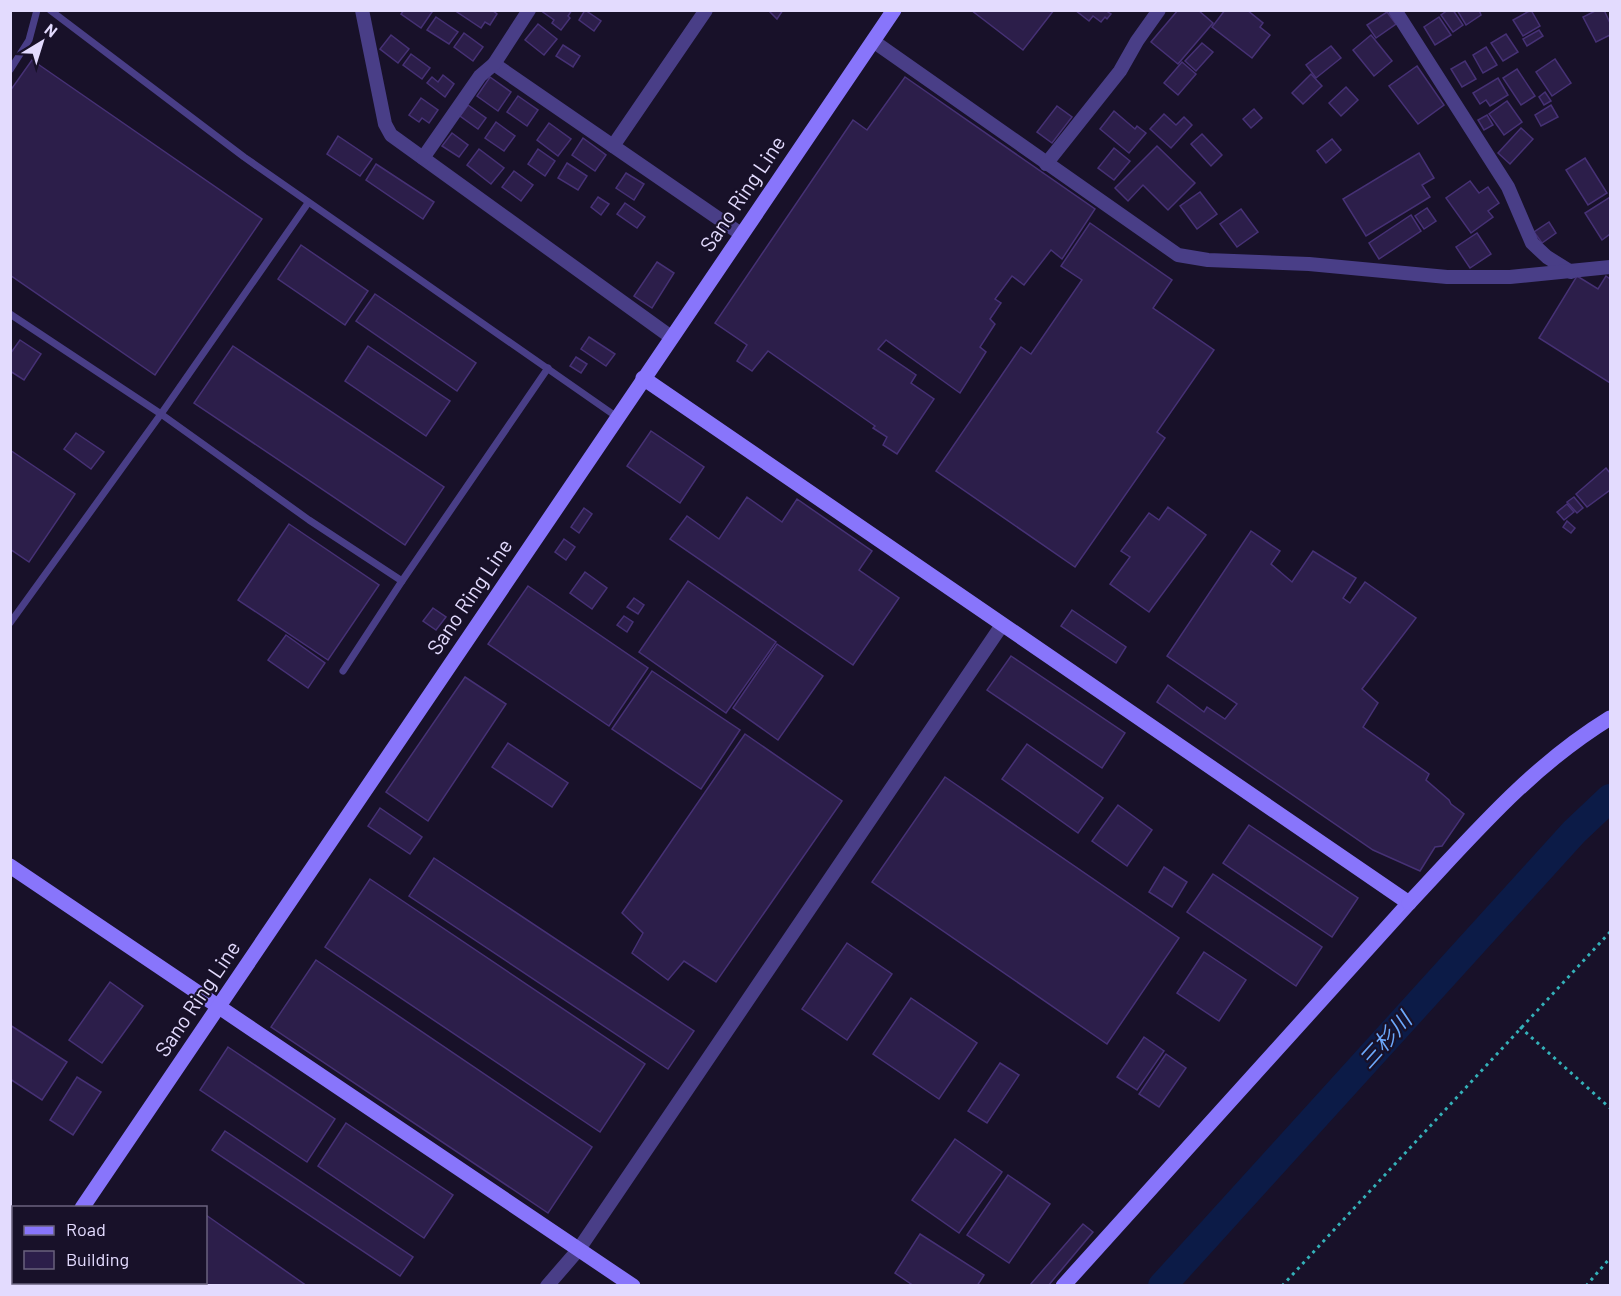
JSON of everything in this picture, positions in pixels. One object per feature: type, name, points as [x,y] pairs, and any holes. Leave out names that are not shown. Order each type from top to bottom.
[{"type":"street","points":[[362,10],[385,124],[392,135],[671,337]]},
{"type":"street","points":[[423,158],[480,76],[494,64],[529,10]]},
{"type":"street","points":[[613,146],[706,10]]},
{"type":"street","name":"Sano Ring Line","points":[[83,1206],[894,10]]},
{"type":"street","points":[[1046,164],[1120,71],[1137,41],[1159,10]]},
{"type":"street","points":[[1395,10],[1508,187],[1532,243],[1547,257],[1570,272]]},
{"type":"street","points":[[873,41],[1178,255],[1192,258],[1309,264],[1448,277],[1509,277],[1611,267]]},
{"type":"street","points":[[494,64],[741,234]]},
{"type":"street","points":[[644,378],[1409,903]]},
{"type":"street","points":[[547,1286],[579,1249],[1002,625]]},
{"type":"street","points":[[1063,1286],[1503,802],[1539,768],[1580,736],[1611,717]]},
{"type":"street","points":[[10,866],[633,1286]]},
{"type":"lane","points":[[10,70],[29,40],[37,10]]},
{"type":"lane","points":[[50,10],[234,150],[617,417]]},
{"type":"lane","points":[[10,624],[161,414],[308,203]]},
{"type":"lane","points":[[10,314],[161,414],[309,520],[402,581]]},
{"type":"lane","points":[[343,671],[548,368]]},
{"type":"path","points":[[1282,1286],[1611,932]]},
{"type":"path","points":[[1520,1028],[1611,1108]]},
{"type":"path","points":[[1586,1286],[1611,1258]]},
{"type":"building","points":[[404,10],[430,10],[432,12],[421,28],[401,14]]},
{"type":"building","points":[[454,10],[492,10],[497,14],[490,25],[485,22],[481,28]]},
{"type":"building","points":[[540,10],[572,10],[568,16],[570,18],[561,30],[552,23],[554,20]]},
{"type":"building","points":[[585,10],[601,21],[594,31],[579,20]]},
{"type":"building","points":[[768,10],[783,10],[777,19]]},
{"type":"building","points":[[971,10],[1054,10],[1023,50]]},
{"type":"building","points":[[1075,10],[1109,10],[1111,14],[1101,22],[1093,16],[1089,21]]},
{"type":"building","points":[[1178,10],[1198,10],[1213,23],[1178,64],[1151,42]]},
{"type":"building","points":[[1225,10],[1247,10],[1263,23],[1260,27],[1270,35],[1252,58],[1212,27]]},
{"type":"building","points":[[1448,10],[1453,10],[1463,25],[1453,32],[1441,15]]},
{"type":"building","points":[[1457,10],[1479,10],[1481,15],[1466,25]]},
{"type":"building","points":[[1531,10],[1540,26],[1523,36],[1513,20]]},
{"type":"building","points":[[1597,10],[1604,10],[1610,23],[1610,35],[1596,42],[1583,17]]},
{"type":"building","points":[[1387,12],[1396,24],[1376,38],[1367,25]]},
{"type":"building","points":[[436,17],[458,32],[449,44],[427,30]]},
{"type":"building","points":[[1439,17],[1451,35],[1435,45],[1424,27]]},
{"type":"building","points":[[538,24],[557,39],[544,55],[525,40]]},
{"type":"building","points":[[1539,30],[1543,36],[1527,46],[1523,39]]},
{"type":"building","points":[[464,33],[483,47],[473,61],[454,47]]},
{"type":"building","points":[[1506,34],[1518,52],[1503,61],[1491,43]]},
{"type":"building","points":[[391,35],[409,49],[398,63],[380,49]]},
{"type":"building","points":[[1371,35],[1392,61],[1374,76],[1353,50]]},
{"type":"building","points":[[1202,43],[1213,52],[1196,71],[1185,61]]},
{"type":"building","points":[[563,45],[580,56],[573,67],[556,56]]},
{"type":"building","points":[[1331,46],[1341,58],[1316,78],[1306,65]]},
{"type":"building","points":[[1486,47],[1497,65],[1483,73],[1473,55]]},
{"type":"building","points":[[411,54],[430,68],[422,79],[403,65]]},
{"type":"building","points":[[1555,59],[1571,83],[1552,96],[1536,72]]},
{"type":"building","points":[[32,60],[262,219],[155,375],[10,275],[10,91]]},
{"type":"building","points":[[1465,61],[1476,79],[1462,87],[1451,69]]},
{"type":"building","points":[[1182,62],[1196,74],[1178,95],[1164,83]]},
{"type":"building","points":[[1417,66],[1444,105],[1418,124],[1389,86]]},
{"type":"building","points":[[1517,69],[1535,96],[1521,105],[1503,78]]},
{"type":"building","points":[[1311,74],[1322,86],[1303,104],[1292,93]]},
{"type":"building","points":[[443,75],[454,84],[445,97],[427,83],[432,77],[438,82]]},
{"type":"building","points":[[490,77],[511,92],[498,111],[477,96]]},
{"type":"building","points":[[905,77],[1095,209],[1062,259],[1051,250],[1024,285],[1012,276],[995,299],[1001,303],[990,319],[995,324],[980,347],[986,352],[960,393],[886,340],[878,349],[916,375],[911,383],[934,399],[897,454],[883,445],[887,437],[873,428],[875,426],[768,351],[752,371],[737,361],[747,345],[715,323],[853,120],[867,130]]},
{"type":"building","points":[[1498,78],[1508,95],[1490,106],[1486,100],[1480,104],[1473,93]]},
{"type":"building","points":[[1346,87],[1358,100],[1341,116],[1329,103]]},
{"type":"building","points":[[1545,92],[1551,101],[1544,105],[1539,97]]},
{"type":"building","points":[[518,96],[538,110],[527,126],[507,112]]},
{"type":"building","points":[[421,98],[438,110],[429,123],[422,118],[419,122],[409,115]]},
{"type":"building","points":[[1507,101],[1522,122],[1504,135],[1489,114]]},
{"type":"building","points":[[468,105],[486,118],[478,129],[460,116]]},
{"type":"building","points":[[1551,105],[1558,117],[1541,126],[1535,115]]},
{"type":"building","points":[[1057,106],[1072,117],[1052,143],[1037,132]]},
{"type":"building","points":[[1254,109],[1262,118],[1251,128],[1243,119]]},
{"type":"building","points":[[1114,111],[1135,129],[1137,126],[1146,133],[1129,153],[1100,129]]},
{"type":"building","points":[[1164,114],[1176,125],[1184,117],[1192,125],[1171,148],[1150,129]]},
{"type":"building","points":[[1487,115],[1493,125],[1484,130],[1478,120]]},
{"type":"building","points":[[496,122],[515,136],[504,151],[485,138]]},
{"type":"building","points":[[549,123],[571,139],[558,156],[537,140]]},
{"type":"building","points":[[1521,128],[1533,139],[1510,164],[1498,153]]},
{"type":"building","points":[[452,133],[468,145],[459,157],[442,146]]},
{"type":"building","points":[[1202,134],[1222,155],[1211,166],[1191,144]]},
{"type":"building","points":[[338,136],[372,159],[360,176],[327,154]]},
{"type":"building","points":[[583,138],[606,155],[595,171],[572,155]]},
{"type":"building","points":[[1332,139],[1341,150],[1326,163],[1317,151]]},
{"type":"building","points":[[1157,146],[1195,183],[1168,210],[1143,185],[1128,201],[1115,188]]},
{"type":"building","points":[[1114,148],[1130,161],[1114,180],[1098,168]]},
{"type":"building","points":[[479,149],[504,168],[491,184],[467,165]]},
{"type":"building","points":[[538,149],[555,161],[545,176],[528,164]]},
{"type":"building","points":[[1419,153],[1434,178],[1422,185],[1430,197],[1366,236],[1343,199]]},
{"type":"building","points":[[1585,158],[1607,193],[1588,205],[1566,170]]},
{"type":"building","points":[[567,163],[587,176],[578,190],[558,178]]},
{"type":"building","points":[[376,164],[434,202],[423,219],[366,180]]},
{"type":"building","points":[[514,171],[533,185],[521,201],[502,187]]},
{"type":"building","points":[[626,173],[644,184],[634,200],[616,188]]},
{"type":"building","points":[[1470,181],[1479,193],[1488,187],[1499,203],[1488,211],[1493,217],[1471,233],[1446,198]]},
{"type":"building","points":[[1200,192],[1217,214],[1197,229],[1180,206]]},
{"type":"building","points":[[598,197],[609,204],[601,215],[591,207]]},
{"type":"building","points":[[1610,197],[1610,234],[1602,240],[1585,213]]},
{"type":"building","points":[[625,203],[645,217],[637,228],[617,214]]},
{"type":"building","points":[[1427,208],[1436,221],[1424,229],[1415,216]]},
{"type":"building","points":[[1241,209],[1258,232],[1237,247],[1220,224]]},
{"type":"building","points":[[1411,215],[1421,231],[1379,259],[1369,243]]},
{"type":"building","points":[[1549,222],[1556,233],[1542,243],[1534,232]]},
{"type":"building","points":[[1090,223],[1172,280],[1153,308],[1214,350],[1157,432],[1165,438],[1075,567],[936,471],[1021,347],[1031,354],[1082,280],[1061,266]]},
{"type":"building","points":[[1477,233],[1491,254],[1470,268],[1456,247]]},
{"type":"building","points":[[301,245],[368,291],[345,325],[278,279]]},
{"type":"building","points":[[657,262],[674,273],[652,308],[634,296]]},
{"type":"building","points":[[1577,276],[1598,289],[1606,276],[1610,279],[1610,383],[1539,338]]},
{"type":"building","points":[[375,294],[476,363],[457,391],[356,321]]},
{"type":"building","points":[[589,337],[615,354],[606,366],[581,349]]},
{"type":"building","points":[[20,340],[41,354],[24,380],[10,371],[10,354]]},
{"type":"building","points":[[233,346],[444,487],[405,545],[194,403]]},
{"type":"building","points":[[368,346],[450,401],[426,436],[345,381]]},
{"type":"building","points":[[576,357],[587,364],[581,373],[570,366]]},
{"type":"building","points":[[651,431],[704,467],[680,503],[627,466]]},
{"type":"building","points":[[76,433],[104,452],[91,469],[64,449]]},
{"type":"building","points":[[10,450],[75,494],[29,562],[10,549]]},
{"type":"building","points":[[1606,468],[1610,473],[1610,490],[1587,507],[1576,494]]},
{"type":"building","points":[[747,497],[782,522],[797,499],[872,551],[859,570],[899,598],[853,665],[670,539],[687,516],[719,539]]},
{"type":"building","points":[[1574,497],[1583,508],[1577,513],[1567,502]]},
{"type":"building","points":[[1567,504],[1574,512],[1564,520],[1557,512]]},
{"type":"building","points":[[1168,507],[1206,535],[1149,612],[1110,584],[1130,557],[1121,551],[1149,513],[1159,520]]},
{"type":"building","points":[[584,508],[592,514],[579,533],[571,527]]},
{"type":"building","points":[[1567,521],[1575,528],[1571,533],[1563,527]]},
{"type":"building","points":[[289,524],[379,585],[328,660],[238,600]]},
{"type":"building","points":[[1251,531],[1280,551],[1271,564],[1292,582],[1313,551],[1356,578],[1343,598],[1350,603],[1365,582],[1416,618],[1362,689],[1378,703],[1363,727],[1429,774],[1426,780],[1464,814],[1442,846],[1435,847],[1420,871],[1373,850],[1157,702],[1168,685],[1204,712],[1207,707],[1225,719],[1237,704],[1167,656]]},
{"type":"building","points":[[564,539],[575,547],[566,560],[555,552]]},
{"type":"building","points":[[585,572],[607,588],[592,609],[570,593]]},
{"type":"building","points":[[688,581],[776,642],[726,713],[639,652]]},
{"type":"building","points":[[528,586],[648,668],[609,726],[488,644]]},
{"type":"building","points":[[634,598],[644,605],[638,614],[627,607]]},
{"type":"building","points":[[433,608],[446,617],[436,630],[423,621]]},
{"type":"building","points":[[1072,610],[1126,647],[1116,663],[1061,626]]},
{"type":"building","points":[[624,616],[633,622],[627,632],[617,625]]},
{"type":"building","points":[[286,635],[325,663],[308,688],[268,660]]},
{"type":"building","points":[[777,644],[823,676],[778,740],[733,708]]},
{"type":"building","points":[[1011,656],[1125,733],[1102,768],[987,690]]},
{"type":"building","points":[[652,671],[740,730],[701,789],[612,729]]},
{"type":"building","points":[[465,677],[506,704],[428,821],[386,792]]},
{"type":"building","points":[[745,734],[842,801],[716,982],[684,961],[668,980],[632,953],[643,933],[622,913]]},
{"type":"building","points":[[508,743],[568,783],[552,807],[492,767]]},
{"type":"building","points":[[1027,744],[1103,798],[1078,833],[1002,779]]},
{"type":"building","points":[[945,777],[1179,938],[1107,1044],[872,882]]},
{"type":"building","points":[[1118,805],[1152,830],[1127,866],[1092,841]]},
{"type":"building","points":[[380,808],[422,837],[410,854],[368,826]]},
{"type":"building","points":[[1249,825],[1358,898],[1332,937],[1223,863]]},
{"type":"building","points":[[434,858],[694,1031],[668,1069],[409,896]]},
{"type":"building","points":[[1164,867],[1187,882],[1172,907],[1149,892]]},
{"type":"building","points":[[1213,874],[1322,947],[1296,986],[1187,912]]},
{"type":"building","points":[[370,879],[645,1064],[600,1132],[325,947]]},
{"type":"building","points":[[847,943],[892,974],[847,1040],[802,1009]]},
{"type":"building","points":[[1204,952],[1246,980],[1219,1021],[1177,993]]},
{"type":"building","points":[[316,960],[592,1147],[548,1213],[271,1027]]},
{"type":"building","points":[[110,982],[143,1006],[102,1063],[69,1040]]},
{"type":"building","points":[[911,998],[977,1043],[939,1099],[873,1054]]},
{"type":"building","points":[[10,1025],[67,1062],[42,1100],[10,1079]]},
{"type":"building","points":[[1144,1037],[1164,1051],[1137,1090],[1117,1077]]},
{"type":"building","points":[[228,1047],[335,1119],[307,1162],[200,1090]]},
{"type":"building","points":[[1166,1054],[1186,1068],[1159,1107],[1139,1094]]},
{"type":"building","points":[[1000,1063],[1019,1075],[987,1123],[968,1111]]},
{"type":"building","points":[[77,1077],[101,1092],[73,1135],[50,1120]]},
{"type":"building","points":[[346,1123],[453,1195],[424,1238],[318,1166]]},
{"type":"building","points":[[225,1131],[413,1257],[400,1276],[212,1150]]},
{"type":"building","points":[[955,1139],[1002,1172],[959,1233],[912,1200]]},
{"type":"building","points":[[1008,1175],[1050,1204],[1009,1263],[967,1235]]},
{"type":"building","points":[[207,1216],[307,1286],[116,1286],[117,1284],[207,1284]]},
{"type":"building","points":[[1083,1224],[1093,1232],[1048,1286],[1030,1285]]},
{"type":"building","points":[[920,1234],[984,1275],[977,1286],[914,1286],[895,1273]]},
{"type":"waterway","name":"三杉川","points":[[1162,1286],[1574,832],[1610,798]]}]
